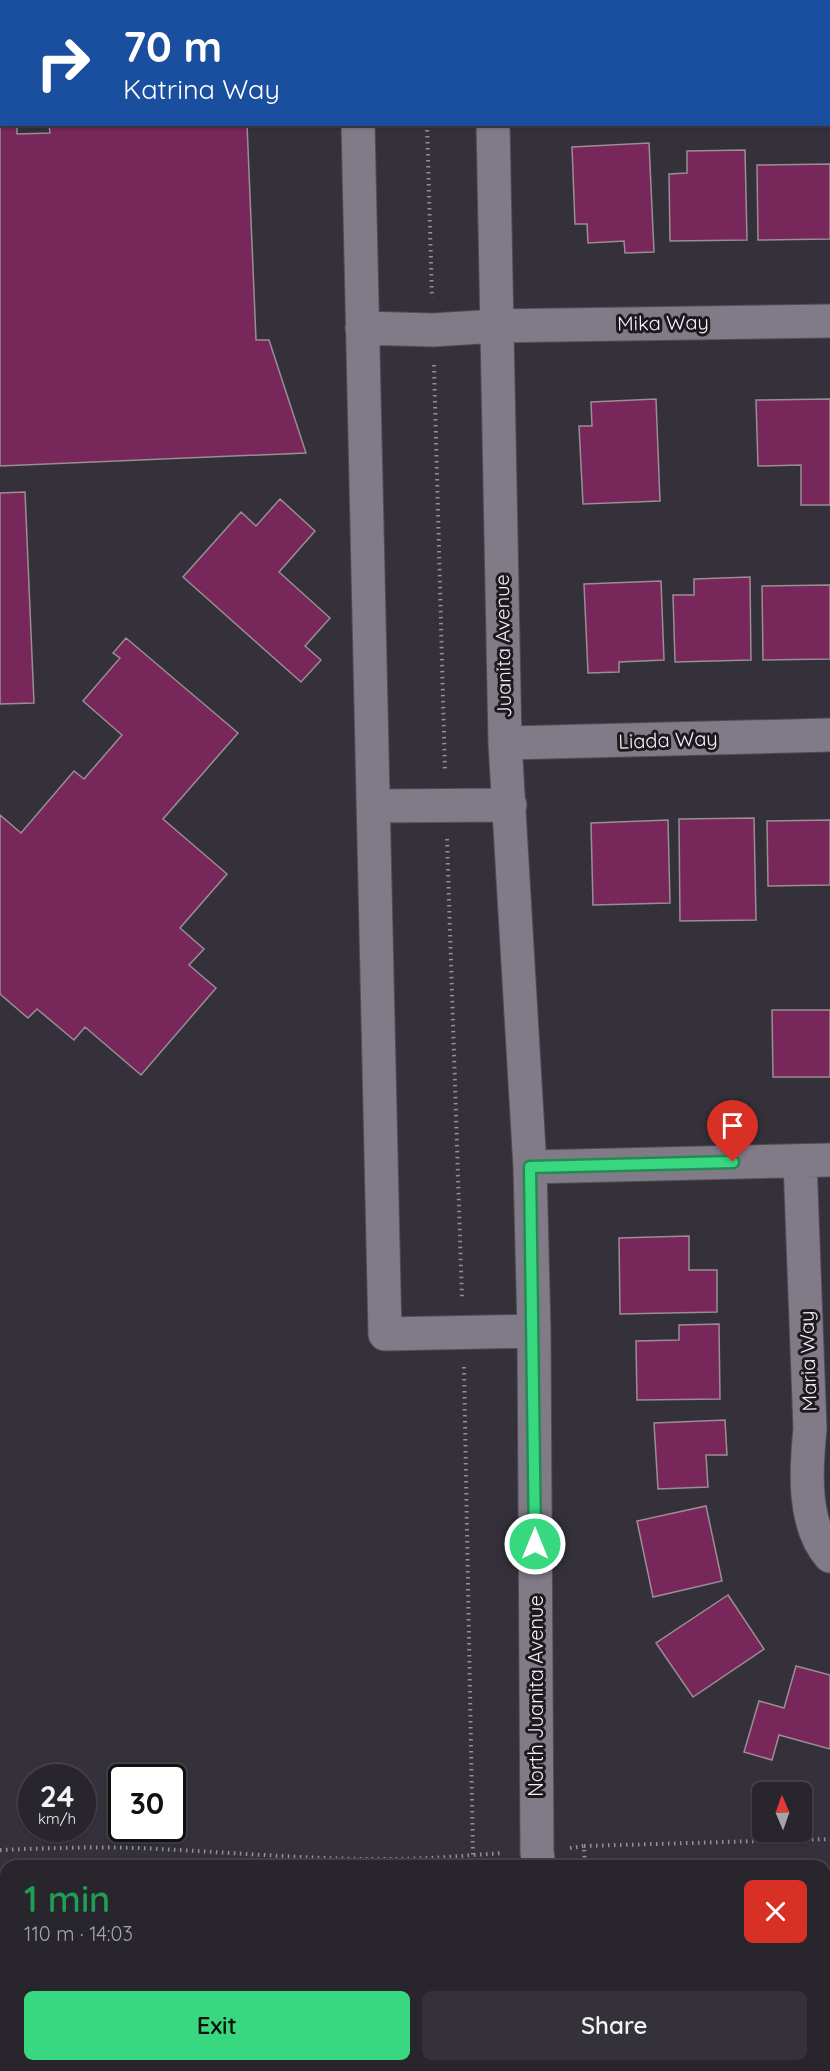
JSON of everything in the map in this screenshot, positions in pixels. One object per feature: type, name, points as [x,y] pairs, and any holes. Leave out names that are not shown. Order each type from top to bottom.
[{"type":"street","points":[[358,126],[385,1334],[534,1331]]},
{"type":"street","name":"Juanita Avenue","points":[[493,126],[505,743],[530,1167]]},
{"type":"street","name":"Mika Way","points":[[362,328],[433,330],[496,326],[830,321]]},
{"type":"street","name":"Liada Way","points":[[505,743],[830,735]]},
{"type":"street","points":[[373,806],[510,805]]},
{"type":"street","points":[[530,1167],[815,1160]]},
{"type":"street","name":"Maria Way","points":[[815,1160],[810,1428],[805,1471],[808,1503],[823,1549],[830,1556]]},
{"type":"street","name":"North Juanita Avenue","points":[[530,1167],[534,1331],[538,1860]]},
{"type":"path","points":[[584,1846],[830,1839]]},
{"type":"building","points":[[0,126],[17,126],[17,134],[50,133],[49,126],[247,126],[256,340],[269,340],[306,453],[0,466]]},
{"type":"building","points":[[649,143],[654,252],[625,253],[624,241],[588,243],[587,224],[575,224],[572,147]]},
{"type":"building","points":[[745,150],[747,240],[670,241],[669,174],[687,173],[687,151]]},
{"type":"building","points":[[830,164],[830,239],[758,240],[757,165]]},
{"type":"building","points":[[656,399],[660,501],[583,504],[579,426],[592,426],[591,402]]},
{"type":"building","points":[[830,399],[830,505],[801,505],[801,465],[758,466],[756,400]]},
{"type":"building","points":[[25,492],[34,703],[0,704],[0,493]]},
{"type":"building","points":[[280,499],[315,531],[279,572],[330,618],[305,646],[321,660],[301,682],[183,577],[241,512],[256,526]]},
{"type":"building","points":[[750,577],[751,660],[675,662],[673,595],[694,595],[694,579]]},
{"type":"building","points":[[661,581],[664,660],[619,662],[619,672],[588,673],[584,584]]},
{"type":"building","points":[[830,585],[830,659],[763,660],[762,586]]},
{"type":"building","points":[[126,638],[238,733],[163,819],[227,874],[180,928],[204,949],[189,965],[216,988],[141,1075],[85,1027],[74,1040],[37,1009],[28,1018],[0,994],[0,815],[21,833],[74,771],[84,779],[122,735],[83,701],[120,658],[113,653]]},
{"type":"building","points":[[754,818],[756,920],[680,921],[679,819]]},
{"type":"building","points":[[668,820],[670,903],[593,905],[591,823]]},
{"type":"building","points":[[830,820],[830,885],[768,886],[767,821]]},
{"type":"building","points":[[772,1010],[830,1010],[830,1077],[773,1077]]},
{"type":"building","points":[[689,1236],[689,1270],[717,1270],[717,1312],[620,1314],[619,1238]]},
{"type":"building","points":[[719,1324],[720,1399],[637,1400],[636,1341],[679,1340],[679,1325]]},
{"type":"building","points":[[725,1420],[727,1455],[706,1455],[708,1487],[658,1489],[654,1423]]},
{"type":"building","points":[[706,1506],[722,1581],[653,1597],[637,1521]]},
{"type":"building","points":[[728,1595],[764,1649],[693,1697],[656,1643]]},
{"type":"building","points":[[796,1666],[830,1675],[830,1749],[779,1735],[772,1760],[744,1752],[759,1701],[784,1708]]},
{"type":"route","points":[[535,1544],[534,1331],[530,1167],[733,1162]]}]
